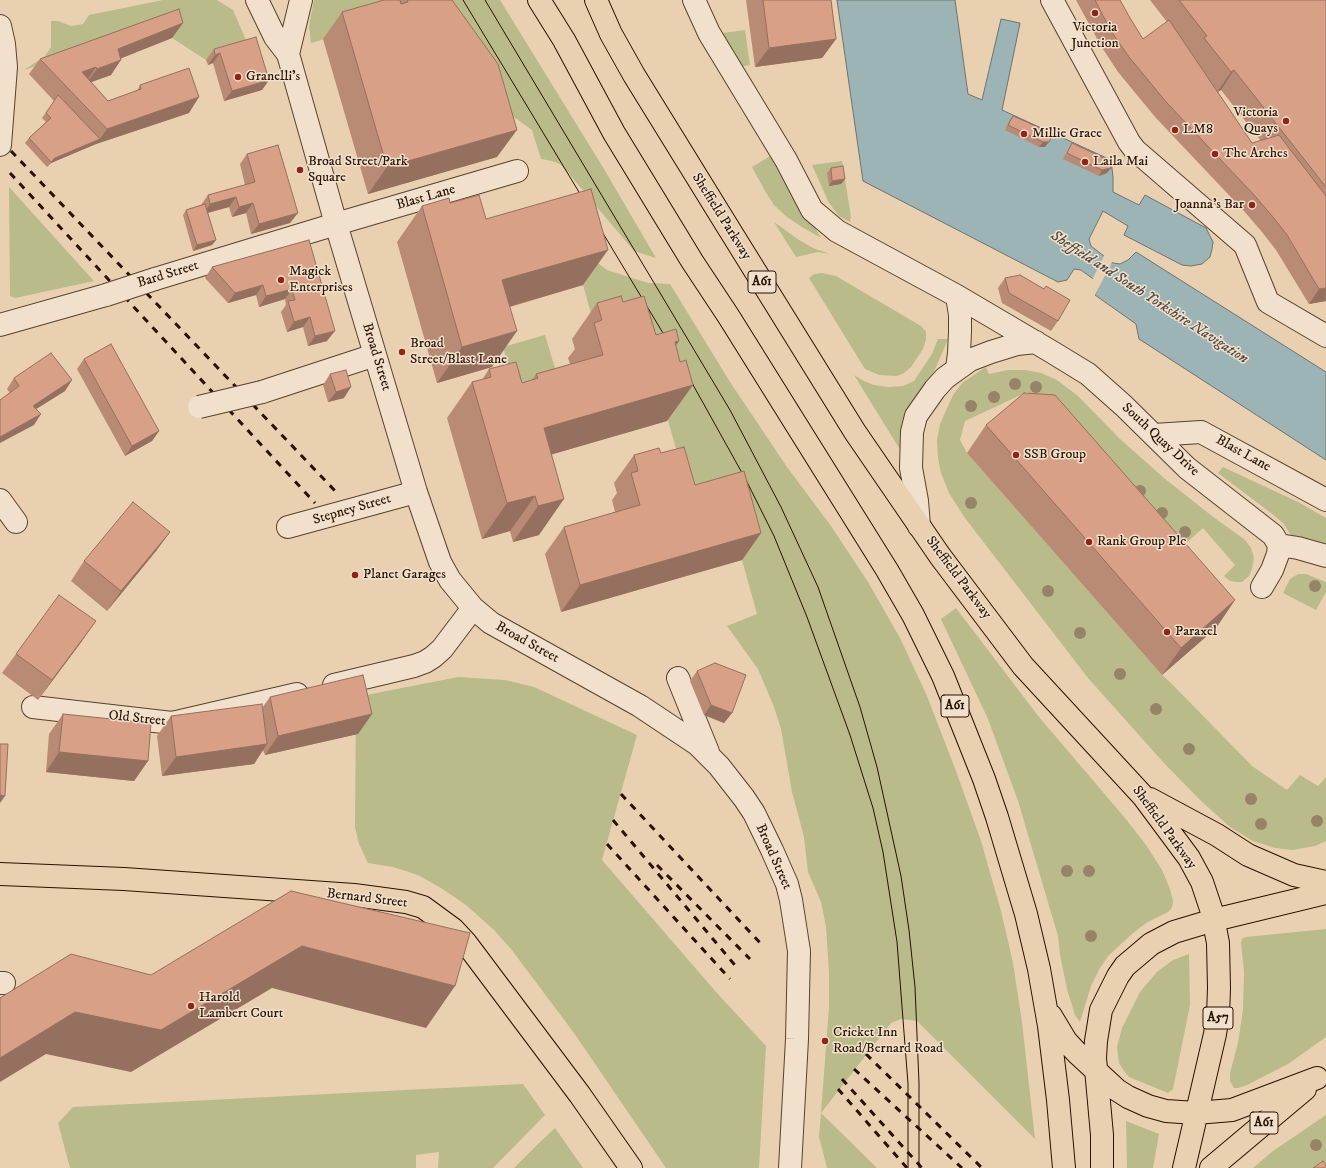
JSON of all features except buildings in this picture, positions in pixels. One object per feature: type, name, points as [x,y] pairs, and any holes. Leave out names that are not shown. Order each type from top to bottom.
[{"type":"main road","name":"A61","points":[[539,0],[564,40],[614,133],[692,261],[729,317],[887,570],[913,615],[943,676],[997,817],[1026,914],[1039,970],[1044,1000],[1050,1015],[1066,1041],[1117,1090],[1148,1106],[1166,1111],[1196,1113],[1232,1110],[1322,1075]]},
{"type":"main road","name":"Sheffield Parkway","points":[[596,0],[611,34],[634,75],[855,432],[919,526],[1023,666],[1143,796],[1189,858],[1202,882],[1214,920],[1218,948],[1218,1016],[1184,1168]]},
{"type":"main road","name":"A61","points":[[1143,796],[1217,835],[1248,855],[1294,875],[1324,881]]},
{"type":"main road","name":"Bernard Street","points":[[0,874],[124,879],[354,895],[406,902],[423,907],[452,929],[466,943],[580,1095],[630,1168]]},
{"type":"main road","name":"A61","points":[[1102,1168],[1102,1135],[1096,1071],[1096,1047],[1101,1010],[1118,976],[1135,957],[1161,938],[1214,920],[1257,910],[1324,881]]},
{"type":"main road","points":[[1044,1000],[1056,1079],[1064,1165]]},
{"type":"main road","name":"A61","points":[[1211,1168],[1322,1075]]},
{"type":"street","name":"Broad Street","points":[[257,0],[275,37],[288,54],[336,224],[416,492],[440,562],[450,580],[473,608],[492,623],[640,706],[684,735],[709,755],[733,783],[756,819],[787,884],[800,951],[790,1168]]},
{"type":"street","name":"Broad Street","points":[[288,54],[300,0]]},
{"type":"street","name":"South Quay Drive","points":[[694,0],[709,33],[786,160],[812,210],[837,231],[957,296],[1088,374],[1154,435],[1187,468],[1273,535],[1279,545]]},
{"type":"street","points":[[1052,0],[1134,150],[1244,246],[1268,302],[1326,336]]},
{"type":"street","points":[[0,26],[4,44],[6,66],[0,145]]},
{"type":"street","name":"Blast Lane","points":[[336,224],[517,172]]},
{"type":"street","name":"Bard Street","points":[[0,325],[106,295],[336,224]]},
{"type":"street","points":[[957,296],[960,314],[960,332],[957,369]]},
{"type":"street","points":[[919,526],[917,501],[911,468],[912,440],[916,416],[935,389],[945,378],[970,360],[1017,344],[1036,342]]},
{"type":"street","points":[[199,407],[262,392],[375,355]]},
{"type":"street","name":"Blast Lane","points":[[1154,435],[1201,432],[1326,500]]},
{"type":"street","name":"Stepney Street","points":[[288,528],[416,492]]},
{"type":"street","points":[[0,500],[16,522]]},
{"type":"street","points":[[1262,588],[1272,570],[1278,554],[1279,545],[1298,548],[1326,556]]},
{"type":"street","name":"Old Street","points":[[33,708],[172,723],[426,662],[442,649],[473,608]]},
{"type":"street","points":[[678,678],[709,755]]},
{"type":"green space","points":[[163,0],[217,0],[233,10],[249,47],[206,60],[172,38],[168,24],[24,70],[45,56],[51,47],[51,21],[58,21],[71,26],[83,24],[89,15]]},
{"type":"green space","points":[[314,0],[398,0],[379,23],[311,43],[309,26]]},
{"type":"green space","points":[[413,0],[500,0],[604,169],[656,258],[634,251],[560,164],[541,159],[532,130],[479,92]]},
{"type":"green space","points":[[745,30],[750,65],[740,67],[723,33]]},
{"type":"green space","points":[[772,155],[821,238],[787,217],[774,205],[765,191],[752,167]]},
{"type":"green space","points":[[842,161],[851,217],[850,222],[839,216],[829,203],[812,165]]},
{"type":"green space","points":[[9,187],[94,281],[15,298],[10,296]]},
{"type":"green space","points":[[774,222],[813,248],[830,254],[818,252],[796,257]]},
{"type":"green space","points":[[566,225],[594,260],[607,270],[648,283],[670,284],[730,382],[787,467],[831,526],[868,582],[900,638],[927,696],[956,771],[981,841],[1001,911],[1013,963],[1022,1022],[1035,1139],[917,1021],[901,1019],[891,1023],[821,1113],[829,1007],[829,972],[826,927],[821,902],[808,872],[804,837],[792,792],[781,729],[774,707],[758,669],[727,626],[757,614],[742,560],[693,508],[661,396],[598,338]]},
{"type":"green space","points":[[822,273],[836,276],[921,326],[926,332],[926,339],[923,349],[911,367],[904,373],[897,376],[879,375],[865,369],[809,278],[814,274]]},
{"type":"green space","points":[[545,335],[557,375],[514,387],[503,347]]},
{"type":"green space","points":[[938,339],[948,339],[934,372],[927,381],[904,456],[854,375],[874,385],[888,387],[903,386],[914,381],[932,354]]},
{"type":"green space","points":[[986,367],[989,374],[1008,370],[1025,370],[1041,373],[1057,380],[1078,396],[1120,439],[1164,478],[1245,540],[1251,548],[1254,558],[1249,576],[1242,582],[1230,581],[1224,576],[1235,565],[1203,528],[1183,546],[1125,485],[1027,392],[965,421],[960,440],[967,453],[1162,675],[1252,766],[1287,790],[1300,775],[1318,786],[1326,777],[1326,841],[1315,846],[1292,850],[1275,848],[1253,841],[1230,827],[1199,799],[1163,762],[1088,678],[965,518],[949,493],[941,473],[938,459],[937,440],[940,424],[953,395],[962,383]]},
{"type":"green space","points":[[1223,467],[1298,502],[1326,518],[1326,547],[1292,537],[1283,523],[1218,473]]},
{"type":"green space","points":[[1298,574],[1306,574],[1326,582],[1326,592],[1316,610],[1283,593],[1290,579]]},
{"type":"green space","points":[[956,608],[1039,717],[1125,818],[1146,845],[1162,870],[1170,889],[1173,901],[1172,908],[1168,912],[1146,923],[1132,934],[1109,955],[1100,968],[1091,986],[1080,1022],[1075,1015],[1067,989],[1060,955],[1058,936],[1018,801],[988,719],[941,619]]},
{"type":"green space","points":[[458,677],[505,680],[534,687],[637,735],[602,860],[716,992],[766,1046],[759,1168],[666,1168],[574,1033],[511,949],[494,930],[466,905],[418,875],[393,867],[368,863],[359,844],[355,827],[356,697]]},
{"type":"green space","points":[[1326,929],[1326,1037],[1288,1064],[1247,1085],[1234,1088],[1230,1081],[1230,1073],[1238,1043],[1243,1010],[1244,972],[1241,943],[1242,939],[1246,937]]},
{"type":"green space","points":[[1189,954],[1190,1005],[1173,1089],[1168,1093],[1129,1077],[1119,1063],[1117,1047],[1122,1028],[1140,992],[1157,972],[1173,960]]},
{"type":"green space","points":[[523,1084],[545,1115],[493,1168],[438,1168],[439,1152],[416,1155],[416,1168],[70,1168],[58,1123],[73,1107]]},
{"type":"green space","points":[[821,1113],[877,1168],[827,1168],[819,1137]]},
{"type":"green space","points":[[1326,1115],[1326,1168],[1253,1168],[1273,1151]]},
{"type":"green space","points":[[1126,1121],[1159,1134],[1153,1168],[1127,1168]]},
{"type":"green space","points":[[555,1128],[583,1168],[514,1168],[538,1144]]},
{"type":"water","name":"Sheffield and South Yorkshire Navigation","points":[[837,0],[955,0],[968,94],[982,100],[1001,19],[1020,23],[1002,110],[1111,160],[1113,192],[1139,205],[1145,195],[1206,228],[1213,242],[1210,257],[1202,264],[1191,266],[1182,265],[1124,235],[1128,226],[1103,211],[1089,239],[1091,246],[1113,263],[1120,264],[1128,260],[1136,252],[1326,372],[1326,460],[1139,339],[1136,324],[1095,295],[1100,284],[1081,270],[1074,269],[1067,280],[1058,282],[863,181]]},
{"type":"pier","points":[[1105,254],[1113,260],[1094,297],[1093,295],[1098,285],[1092,280]]},
{"type":"tram line","points":[[463,0],[585,202]]},
{"type":"tram line","points":[[485,0],[730,410],[781,507],[818,587],[860,707],[877,767],[901,876],[915,987],[919,1083],[919,1168]]},
{"type":"tram line","points":[[598,225],[669,343]]},
{"type":"tram line","points":[[687,374],[746,480],[774,536],[807,617],[850,735],[873,808],[883,852],[897,942],[908,1084],[908,1168]]},
{"type":"railway","points":[[11,151],[339,495]]},
{"type":"railway","points":[[10,173],[315,503]]},
{"type":"railway","points":[[621,794],[763,946]]},
{"type":"railway","points":[[613,820],[739,970]]},
{"type":"railway","points":[[607,844],[730,979]]},
{"type":"railway","points":[[657,865],[750,959]]},
{"type":"railway","points":[[866,1054],[982,1168]]},
{"type":"railway","points":[[854,1069],[962,1168]]},
{"type":"railway","points":[[842,1079],[922,1168]]},
{"type":"railway","points":[[838,1089],[907,1168]]},
{"type":"place","name":"Victoria Junction","points":[[1095,13]]},
{"type":"place","name":"Granelli's","points":[[238,77]]},
{"type":"place","name":"Victoria Quays","points":[[1286,121]]},
{"type":"place","name":"LM8","points":[[1175,130]]},
{"type":"place","name":"Millie Grace","points":[[1024,134]]},
{"type":"place","name":"The Arches","points":[[1215,154]]},
{"type":"place","name":"Laila Mai","points":[[1085,162]]},
{"type":"place","name":"Broad Street/Park Square","points":[[300,170]]},
{"type":"place","name":"Joanna’s Bar","points":[[1252,205]]},
{"type":"place","name":"Magick Enterprises","points":[[281,280]]},
{"type":"place","name":"Broad Street/Blast Lane","points":[[402,352]]},
{"type":"place","name":"SSB Group","points":[[1016,455]]},
{"type":"place","name":"Rank Group Plc","points":[[1089,542]]},
{"type":"place","name":"Planet Garages","points":[[355,575]]},
{"type":"place","name":"Paraxel","points":[[1167,632]]},
{"type":"place","name":"Harold Lambert Court","points":[[191,1006]]},
{"type":"place","name":"Cricket Inn Road/Bernard Road","points":[[825,1041]]}]
